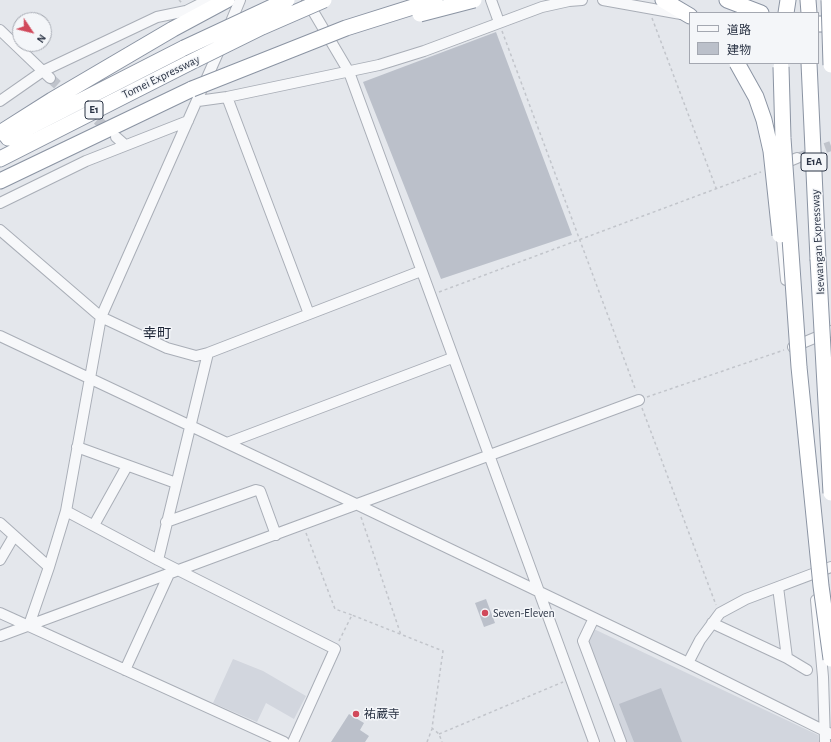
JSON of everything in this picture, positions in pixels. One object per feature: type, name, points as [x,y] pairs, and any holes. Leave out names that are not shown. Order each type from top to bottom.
[{"type":"highway","points":[[0,133],[52,100],[173,29],[227,0]]},
{"type":"highway","name":"Tomei Expressway","points":[[0,143],[184,48],[287,0]]},
{"type":"highway","name":"Tomei Expressway","points":[[0,160],[189,63],[262,27],[324,0]]},
{"type":"highway","points":[[0,181],[195,95],[282,53],[346,28],[435,0]]},
{"type":"highway","points":[[282,53],[474,0]]},
{"type":"highway","points":[[663,0],[689,15]]},
{"type":"highway","points":[[727,0],[758,12]]},
{"type":"highway","points":[[786,12],[788,0]]},
{"type":"highway","points":[[808,0],[809,12]]},
{"type":"highway","points":[[829,0],[831,73]]},
{"type":"highway","points":[[819,24],[831,24]]},
{"type":"highway","points":[[738,64],[756,97],[764,120],[771,151],[784,264],[799,367]]},
{"type":"highway","points":[[781,64],[783,138],[799,367],[821,586],[831,659]]},
{"type":"highway","name":"Isewangan Expressway","points":[[809,64],[831,493]]},
{"type":"street","points":[[0,101],[47,74],[157,17],[186,11],[208,0]]},
{"type":"street","points":[[29,626],[66,510],[101,316],[188,121],[195,95],[240,0]]},
{"type":"street","points":[[307,0],[348,72],[594,742]]},
{"type":"street","points":[[491,0],[499,22]]},
{"type":"street","points":[[195,95],[227,97],[348,72],[424,51],[542,7],[569,0],[582,0]]},
{"type":"street","points":[[603,0],[646,4],[689,16]]},
{"type":"street","points":[[0,30],[47,74]]},
{"type":"street","points":[[742,64],[762,107],[776,167],[791,348],[828,732],[825,742]]},
{"type":"street","points":[[227,97],[309,314]]},
{"type":"street","points":[[0,204],[86,161],[188,121]]},
{"type":"street","points":[[116,137],[125,146]]},
{"type":"street","points":[[776,167],[797,158]]},
{"type":"street","points":[[0,230],[101,316],[167,348],[196,356],[208,353],[421,271]]},
{"type":"street","points":[[791,348],[831,331]]},
{"type":"street","points":[[0,336],[356,504],[688,663],[828,732]]},
{"type":"street","points":[[158,560],[208,353]]},
{"type":"street","points":[[227,443],[452,358]]},
{"type":"street","points":[[0,636],[639,400]]},
{"type":"street","points":[[77,447],[176,483]]},
{"type":"street","points":[[94,525],[127,466]]},
{"type":"street","points":[[166,522],[256,490],[260,492],[276,534]]},
{"type":"street","points":[[66,510],[158,560],[335,649],[293,742]]},
{"type":"street","points":[[0,523],[49,567]]},
{"type":"street","points":[[0,560],[14,536]]},
{"type":"street","points":[[688,663],[700,640],[720,613],[746,599],[831,567]]},
{"type":"street","points":[[125,670],[169,574]]},
{"type":"street","points":[[778,587],[787,658]]},
{"type":"street","points":[[0,613],[284,742]]},
{"type":"street","points":[[594,618],[583,640],[621,742]]},
{"type":"street","points":[[712,623],[787,658],[807,670]]},
{"type":"path","points":[[646,4],[716,188]]},
{"type":"path","points":[[499,22],[639,400],[720,613]]},
{"type":"path","points":[[430,295],[776,167]]},
{"type":"path","points":[[639,400],[791,348]]},
{"type":"path","points":[[356,504],[401,635]]},
{"type":"path","points":[[303,525],[335,609],[443,651],[432,728],[427,742]]},
{"type":"path","points":[[335,649],[352,615]]},
{"type":"path","points":[[439,734],[570,679]]},
{"type":"path","points":[[432,728],[439,734],[442,742]]},
{"type":"shaded area","points":[[592,630],[596,630],[818,735],[819,742],[625,742],[587,640]]},
{"type":"shaded area","points":[[233,659],[263,671],[306,696],[294,719],[266,703],[257,722],[213,703]]},
{"type":"building","points":[[496,32],[572,235],[441,279],[363,82]]},
{"type":"building","name":"Seven-Eleven","points":[[486,599],[495,623],[484,627],[475,603]]},
{"type":"building","points":[[661,688],[682,742],[634,742],[619,704]]},
{"type":"building","points":[[349,714],[364,723],[360,730],[369,736],[365,742],[331,742]]},
{"type":"tunnel","points":[[50,78],[70,96]]},
{"type":"tunnel","points":[[86,110],[112,133]]},
{"type":"tunnel","points":[[797,158],[831,146]]},
{"type":"place","name":"Seven-Eleven","points":[[485,613]]},
{"type":"place","name":"祐蔵寺","points":[[356,714]]},
{"type":"district","name":"幸町","points":[[157,334]]}]
